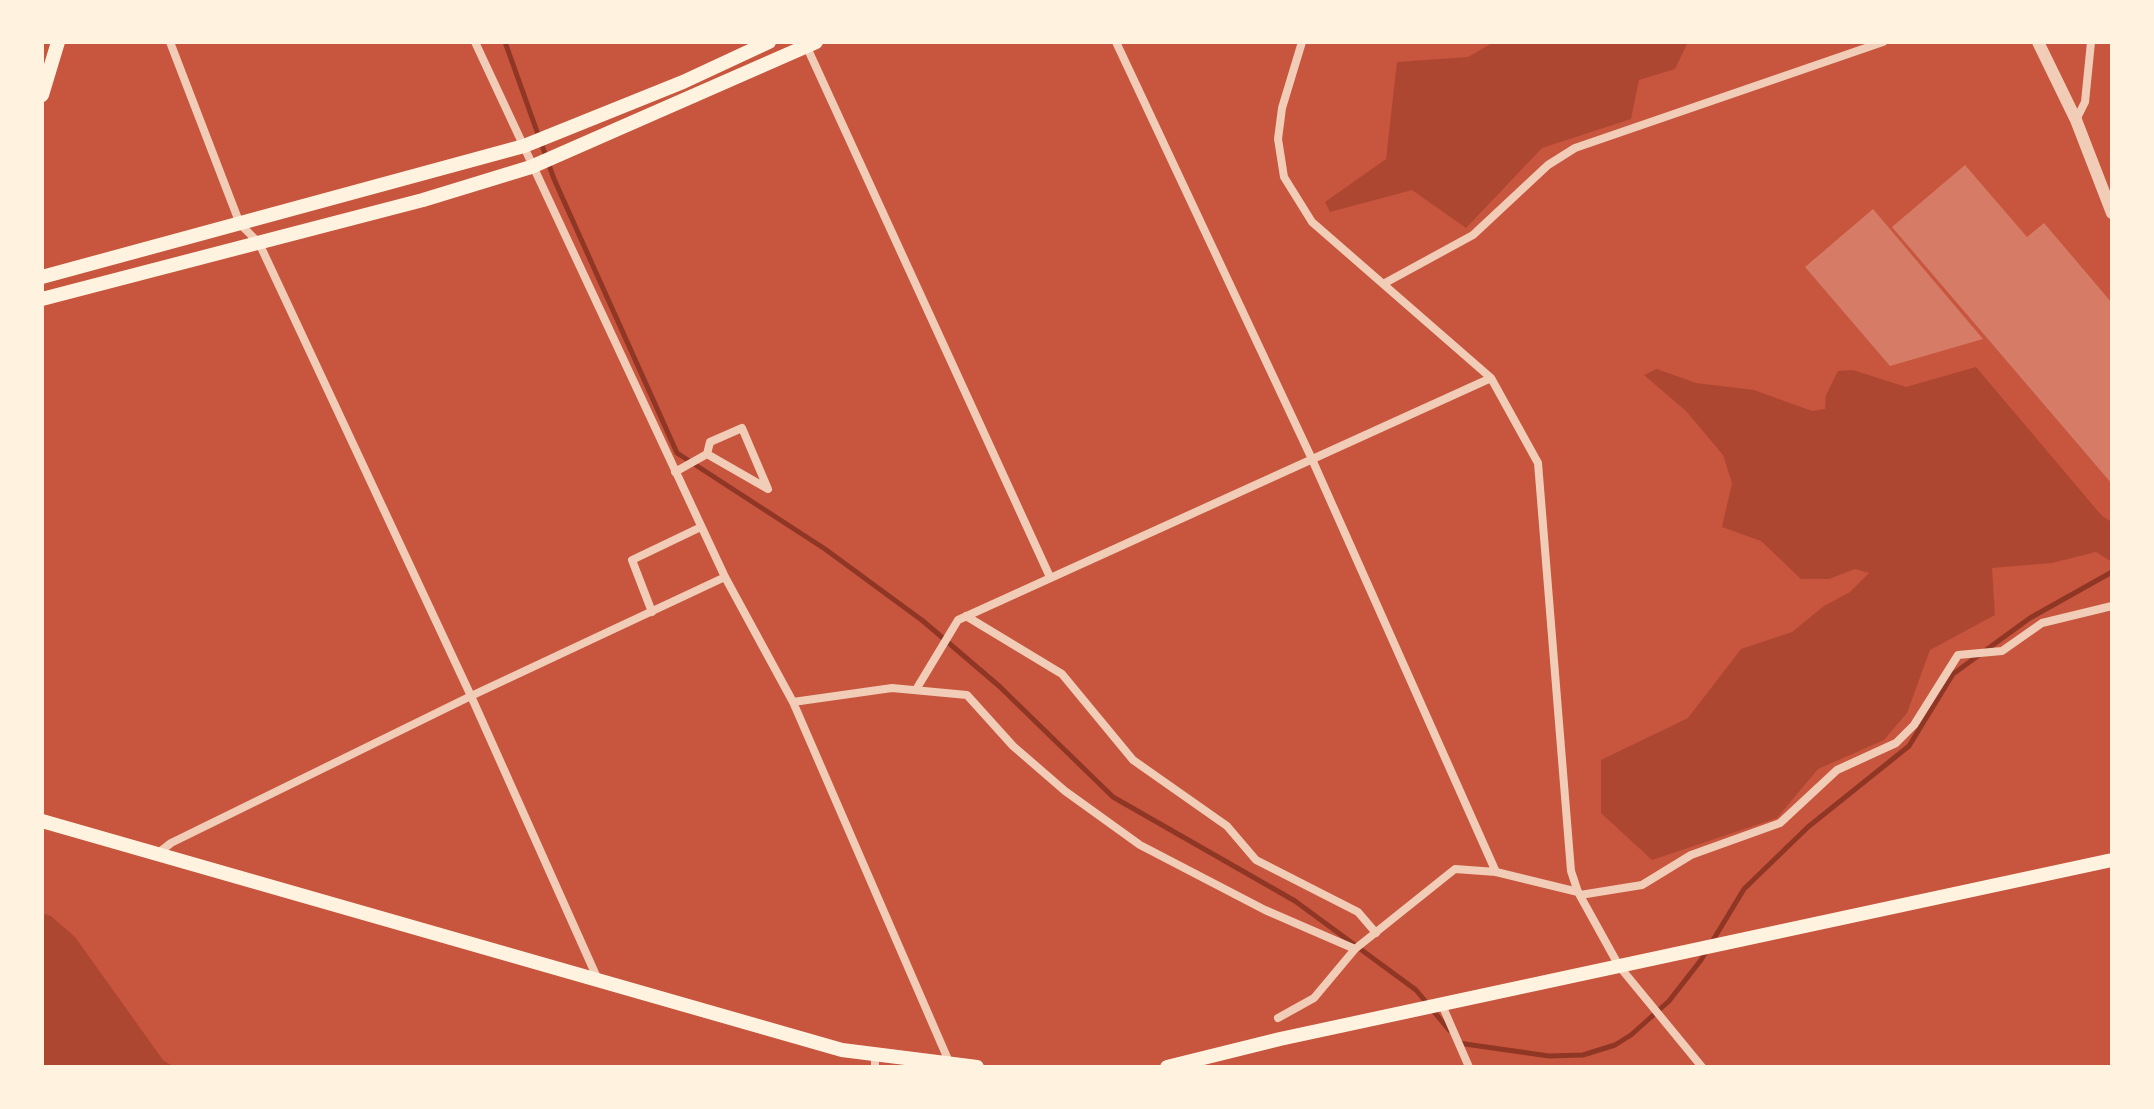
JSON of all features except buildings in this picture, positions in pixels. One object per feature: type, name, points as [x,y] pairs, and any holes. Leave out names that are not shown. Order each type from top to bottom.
[{"type":"main road","points":[[42,95],[58,42]]},
{"type":"main road","points":[[42,277],[524,146],[683,82],[769,42]]},
{"type":"main road","points":[[42,299],[259,243],[531,167],[809,44]]},
{"type":"main road","points":[[42,821],[875,1061],[977,1067]]},
{"type":"main road","points":[[1167,1067],[2112,860]]},
{"type":"street","points":[[170,42],[240,224],[259,243],[471,696],[600,983]]},
{"type":"street","points":[[475,42],[725,577],[793,702],[950,1064]]},
{"type":"street","points":[[1116,42],[1311,457],[1496,872]]},
{"type":"street","points":[[1302,42],[1282,108],[1278,139],[1284,177],[1312,222],[1491,378],[1538,463],[1571,871],[1579,893],[1619,966],[1702,1067]]},
{"type":"street","points":[[1385,283],[1473,235],[1548,165],[1575,148],[1883,42]]},
{"type":"street","points":[[2038,42],[2076,120],[2109,198],[2112,213]]},
{"type":"street","points":[[2076,120],[2085,102],[2091,42]]},
{"type":"street","points":[[809,44],[1050,577]]},
{"type":"street","points":[[917,688],[958,620],[1311,457],[1491,378]]},
{"type":"street","points":[[675,472],[707,454],[710,442],[742,428],[768,489],[707,454]]},
{"type":"street","points":[[652,612],[632,560],[701,527]]},
{"type":"street","points":[[155,856],[171,843],[471,696],[725,577]]},
{"type":"street","points":[[1278,1018],[1314,998],[1355,949],[1455,869],[1496,872],[1579,893],[1642,885],[1691,855],[1780,823],[1837,770],[1896,743],[1914,725],[1958,655],[2002,651],[2042,623],[2112,606]]},
{"type":"street","points":[[966,616],[1062,674],[1133,760],[1227,826],[1256,860],[1358,912],[1376,933]]},
{"type":"street","points":[[793,702],[892,688],[967,695],[1013,746],[1065,791],[1140,845],[1265,910],[1355,949]]},
{"type":"street","points":[[1442,1005],[1469,1067]]},
{"type":"shaded area","points":[[1494,42],[1688,42],[1675,69],[1639,80],[1631,119],[1542,148],[1466,228],[1412,190],[1330,212],[1325,202],[1386,159],[1397,62],[1468,57]]},
{"type":"shaded area","points":[[1976,367],[2102,516],[2112,522],[2112,562],[2096,552],[2052,563],[1992,568],[1995,615],[1930,650],[1907,713],[1884,740],[1818,769],[1777,818],[1652,860],[1601,813],[1601,760],[1688,718],[1741,649],[1792,632],[1824,606],[1850,592],[1869,573],[1855,569],[1829,579],[1801,579],[1761,541],[1722,527],[1732,483],[1723,455],[1686,411],[1644,375],[1657,369],[1696,383],[1754,390],[1812,411],[1825,409],[1826,395],[1838,371],[1853,370],[1906,387]]},
{"type":"shaded area","points":[[42,913],[51,916],[75,937],[163,1060],[174,1067],[42,1067]]},
{"type":"waterway","points":[[505,42],[554,179],[677,453],[825,549],[923,621],[999,686],[1113,797],[1295,901],[1416,990],[1449,1030]]},
{"type":"waterway","points":[[1458,1043],[1549,1056],[1583,1055],[1615,1045],[1631,1035],[1669,1001],[1701,960],[1744,889],[1808,827],[1909,746],[1953,674],[2030,618],[2112,572]]}]
